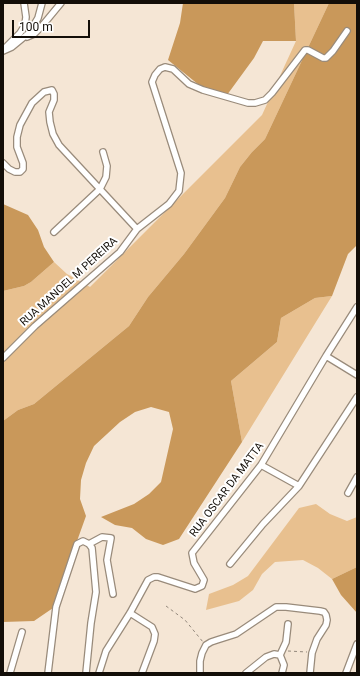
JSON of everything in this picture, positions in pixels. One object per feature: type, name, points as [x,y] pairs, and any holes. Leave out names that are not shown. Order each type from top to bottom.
[{"type":"street","points":[[3,50],[20,33],[24,25],[26,17],[24,3]]},
{"type":"street","points":[[3,50],[12,47],[29,33],[38,18],[42,3]]},
{"type":"street","points":[[21,40],[34,34],[61,3]]},
{"type":"street","name":"RUA MANOEL M PEREIRA","points":[[3,358],[35,326],[120,252],[137,229],[169,204],[179,191],[181,173],[152,82],[160,69],[165,67],[173,69],[189,84],[203,90],[248,103],[255,103],[265,100],[272,93],[305,50],[326,58],[333,52],[347,31]]},
{"type":"street","points":[[3,163],[15,172],[20,172],[23,169],[23,163],[17,147],[17,137],[20,125],[32,102],[44,92],[52,90],[54,100],[49,112],[50,122],[53,134],[59,145],[137,229]]},
{"type":"street","points":[[54,232],[100,189],[106,177],[107,166],[103,152]]},
{"type":"street","name":"RUA OSCAR DA MATTA","points":[[99,673],[106,652],[148,580],[158,577],[195,589],[202,586],[204,580],[194,563],[192,553],[261,465],[357,307]]},
{"type":"street","points":[[326,356],[357,375]]},
{"type":"street","points":[[230,564],[263,524],[299,486],[357,397]]},
{"type":"street","points":[[261,465],[299,486]]},
{"type":"street","points":[[348,493],[357,477]]},
{"type":"street","points":[[89,544],[102,537],[111,538],[107,560],[113,594]]},
{"type":"street","points":[[48,673],[56,607],[76,544],[84,541],[92,548],[96,592],[86,673]]},
{"type":"street","points":[[200,673],[200,661],[206,645],[236,634],[276,607],[320,611],[324,612],[326,615],[326,625],[317,639],[312,652],[310,673]]},
{"type":"street","points":[[130,613],[152,627],[155,634],[154,641],[142,673]]},
{"type":"street","points":[[282,673],[284,665],[281,653],[286,642],[288,624]]},
{"type":"street","points":[[10,673],[22,632]]},
{"type":"street","points":[[346,673],[357,644]]},
{"type":"street","points":[[246,673],[266,657],[281,653]]},
{"type":"path","points":[[166,606],[185,620],[206,645]]},
{"type":"path","points":[[281,653],[312,652]]},
{"type":"shaded area","points":[[183,3],[294,3],[296,41],[263,41],[254,58],[227,95],[204,89],[168,60],[180,23]]},
{"type":"shaded area","points":[[294,3],[329,3],[265,139],[240,167],[225,198],[184,254],[148,297],[129,326],[34,404],[18,410],[3,421],[3,291],[24,286],[31,282],[54,262],[67,274],[90,287],[262,115],[296,41]]},
{"type":"shaded area","points":[[329,3],[357,3],[357,245],[348,254],[332,296],[315,298],[281,318],[277,342],[231,381],[242,442],[179,539],[163,545],[146,539],[132,528],[115,525],[101,517],[134,504],[149,494],[161,482],[173,429],[169,412],[151,407],[135,412],[120,422],[94,446],[86,463],[81,480],[80,499],[86,516],[53,608],[34,621],[3,622],[3,421],[18,410],[34,404],[129,326],[148,297],[184,254],[225,198],[240,167],[265,139]]},
{"type":"shaded area","points":[[3,204],[28,215],[38,230],[44,247],[54,262],[31,282],[24,286],[3,291]]},
{"type":"shaded area","points":[[332,296],[242,442],[231,381],[277,342],[281,318],[315,298]]},
{"type":"shaded area","points":[[316,504],[330,514],[347,521],[357,517],[357,567],[332,579],[318,568],[303,560],[275,562],[262,574],[253,590],[239,601],[206,610],[209,594],[233,585],[248,576],[299,508]]},
{"type":"shaded area","points":[[357,567],[357,613],[341,595],[332,579]]}]
